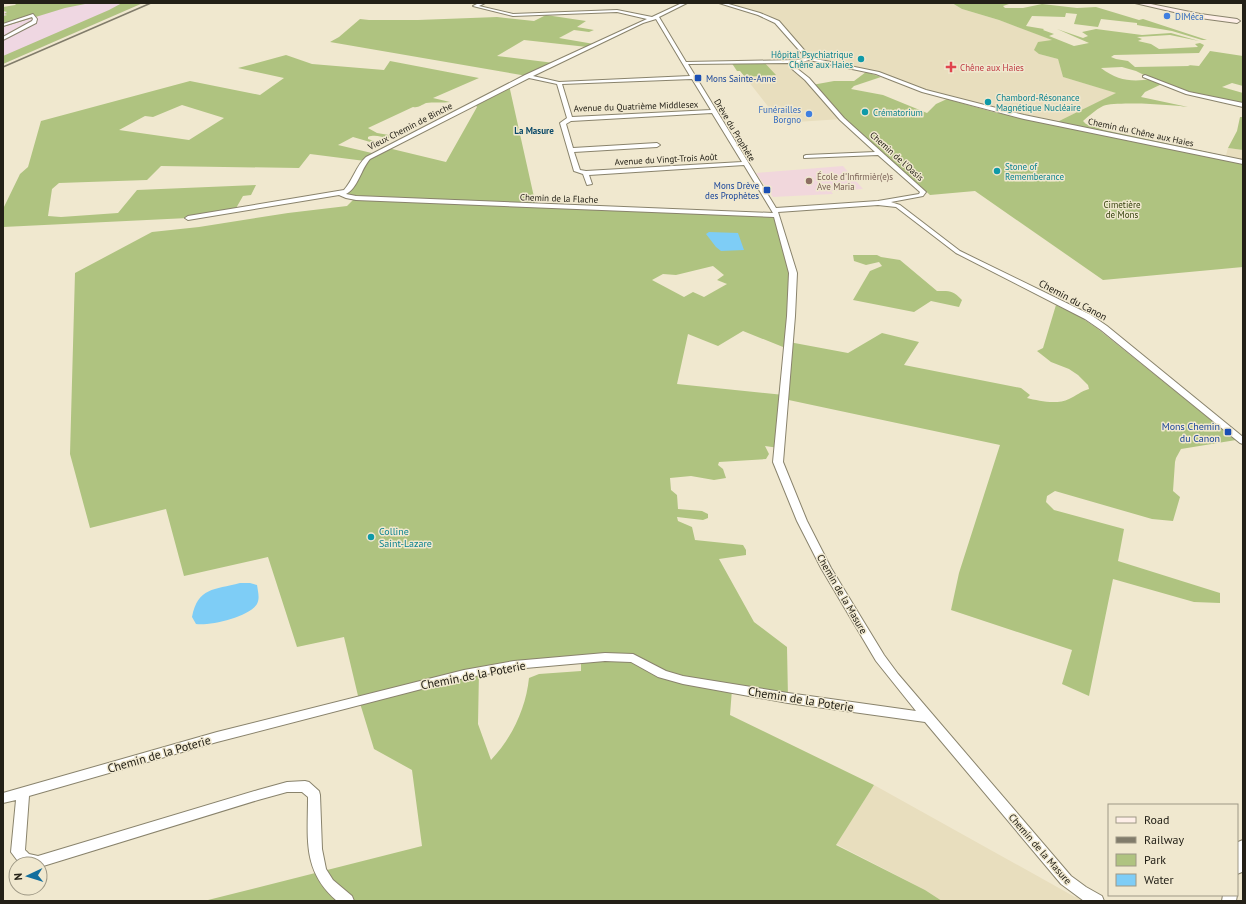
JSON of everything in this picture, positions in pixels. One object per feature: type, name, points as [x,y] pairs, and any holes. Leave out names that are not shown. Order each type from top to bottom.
[{"type":"main road","points":[[1138,3],[1200,16],[1240,22]]},
{"type":"main road","points":[[1189,7],[1240,22]]},
{"type":"street","points":[[483,3],[475,6],[513,15],[617,11],[656,19]]},
{"type":"street","name":"Vieux Chemin de Binche","points":[[341,194],[346,192],[351,186],[365,160],[368,158],[527,76],[641,22],[656,19],[685,3]]},
{"type":"street","points":[[721,3],[759,14],[777,22],[809,59]]},
{"type":"street","points":[[616,5],[611,8],[617,11]]},
{"type":"street","points":[[3,25],[33,15],[35,19],[34,22],[3,39]]},
{"type":"street","name":"Drève du Prophète","points":[[656,19],[776,212]]},
{"type":"street","name":"Chemin du Chêne aux Haies","points":[[684,63],[798,61],[809,59],[877,73],[924,91],[1024,117],[1243,162]]},
{"type":"street","name":"Chemin de l'Oasis","points":[[776,212],[891,202],[921,196],[923,192],[842,119],[807,79],[793,67],[793,62],[798,61]]},
{"type":"street","points":[[527,76],[559,83],[693,77]]},
{"type":"street","points":[[1146,76],[1195,95],[1243,105]]},
{"type":"street","name":"Avenue du Quatrième Middlesex","points":[[559,83],[570,119],[714,111]]},
{"type":"street","points":[[570,119],[563,122],[577,171],[586,173],[589,184]]},
{"type":"street","name":"Avenue du Vingt-Trois Août","points":[[571,150],[657,145]]},
{"type":"street","points":[[806,157],[881,153]]},
{"type":"street","name":"Avenue du Vingt-Trois Août","points":[[586,173],[746,163]]},
{"type":"street","points":[[188,218],[341,194]]},
{"type":"street","name":"Chemin de la Flache","points":[[341,194],[356,198],[776,212]]},
{"type":"street","name":"Chemin du Canon","points":[[878,203],[898,206],[958,252],[1088,317],[1104,328],[1243,441]]},
{"type":"street","name":"Chemin de la Masure","points":[[776,212],[793,273],[791,316],[778,462],[813,543],[838,590],[880,658],[1066,880],[1081,892],[1097,901]]},
{"type":"street","name":"Chemin de la Poterie","points":[[3,798],[217,737],[311,714],[366,698],[457,675],[514,665],[605,657],[633,658],[662,674],[683,680],[788,698],[929,718]]},
{"type":"street","points":[[23,792],[18,852],[25,860],[38,862],[265,793],[287,787],[305,786],[314,795],[316,854],[322,876],[334,890],[347,901]]},
{"type":"street","points":[[1238,864],[1243,846]]},
{"type":"shaded area","points":[[53,3],[143,3],[3,64],[3,11],[7,12]]},
{"type":"shaded area","name":"Chêne aux Haies","points":[[721,3],[952,3],[962,9],[999,20],[1053,40],[1039,54],[1058,59],[1063,77],[1117,93],[1055,123],[950,98],[877,73],[813,61],[773,20]]},
{"type":"shaded area","points":[[762,60],[798,61],[792,64],[842,119],[781,123],[745,77],[775,75]]},
{"type":"shaded area","points":[[1228,148],[1243,150],[1243,162],[1225,159]]},
{"type":"shaded area","name":"École d'Infirmièr(e)s Ave Maria","points":[[843,166],[863,189],[831,191],[833,194],[773,197],[756,173]]},
{"type":"shaded area","points":[[874,785],[1075,897],[1081,892],[1097,901],[942,901],[925,890],[836,844]]},
{"type":"green space","points":[[17,3],[90,3],[65,8],[3,27],[3,16],[7,15],[4,14],[7,12],[3,11],[3,7],[15,5]]},
{"type":"green space","points":[[122,3],[143,3],[3,64],[3,56]]},
{"type":"green space","points":[[952,3],[1012,3],[1003,6],[1005,8],[1023,8],[1042,4],[1077,8],[1096,7],[1139,20],[1143,19],[1207,40],[1202,40],[1172,31],[1137,25],[1137,23],[1101,19],[1098,27],[1074,24],[1077,14],[1066,13],[1065,17],[1032,16],[1026,26],[1044,29],[1043,30],[1054,34],[1049,36],[1074,46],[1089,43],[1057,29],[1083,38],[1088,36],[1082,32],[1096,29],[1142,35],[1171,33],[1199,41],[1170,35],[1137,37],[1142,39],[1138,41],[1151,44],[1159,49],[1198,47],[1195,44],[1200,43],[1204,45],[1199,53],[1114,55],[1111,57],[1128,61],[1135,67],[1199,66],[1210,51],[1243,56],[1243,86],[1232,83],[1222,87],[1243,93],[1243,105],[1195,95],[1164,83],[1145,92],[1141,97],[1188,107],[1144,104],[1110,105],[1103,106],[1083,121],[1086,124],[1104,130],[1226,156],[1225,159],[1055,123],[1116,93],[1063,77],[1058,59],[1039,54],[1034,50],[1038,42],[1052,40],[999,20],[962,9]],"holes":[[[1122,67],[1136,71],[1152,79],[1125,80],[1113,76],[1101,68]]]},
{"type":"green space","points":[[546,15],[586,21],[577,27],[594,30],[589,32],[574,30],[559,38],[594,44],[587,47],[524,40],[497,56],[554,63],[527,76],[330,42],[339,37],[360,19],[418,20],[497,17],[534,21]]},
{"type":"green space","points":[[286,55],[312,64],[384,70],[390,61],[479,78],[433,98],[450,102],[426,103],[418,107],[413,107],[368,128],[377,133],[395,136],[388,138],[375,136],[368,137],[368,139],[377,142],[377,144],[353,137],[338,145],[376,154],[388,148],[446,162],[477,107],[475,104],[509,85],[536,206],[777,215],[790,261],[789,342],[848,353],[882,333],[919,342],[904,365],[1021,388],[1030,395],[1027,398],[1059,402],[1069,399],[1089,389],[1088,385],[1078,375],[1069,369],[1051,362],[1037,351],[1043,348],[1056,305],[1079,316],[1098,329],[1236,440],[1181,449],[1175,462],[1173,491],[1180,497],[1173,521],[1152,519],[1055,491],[1047,496],[1046,502],[1054,510],[1124,529],[1118,561],[1220,593],[1220,603],[1194,602],[1113,579],[1089,696],[1062,684],[1072,650],[951,610],[959,573],[1000,445],[784,399],[779,448],[765,446],[769,454],[766,459],[719,462],[718,465],[723,469],[726,478],[714,480],[691,476],[670,478],[671,490],[677,495],[678,509],[702,511],[708,514],[708,518],[703,520],[677,517],[678,521],[692,527],[695,540],[743,545],[746,550],[746,555],[719,559],[754,622],[787,647],[788,698],[732,689],[730,715],[874,785],[836,845],[925,890],[942,901],[209,901],[208,900],[422,846],[412,770],[374,749],[359,700],[344,637],[297,647],[268,557],[184,576],[166,509],[90,528],[70,454],[75,273],[152,232],[199,227],[288,213],[347,206],[355,198],[341,194],[346,192],[365,161],[310,154],[299,168],[161,166],[147,180],[59,183],[52,189],[48,216],[61,217],[118,213],[137,190],[256,185],[251,195],[243,196],[235,210],[188,218],[3,227],[3,209],[20,174],[28,167],[41,121],[190,81],[260,95],[284,78],[238,68]],"holes":[[[182,105],[224,118],[189,140],[119,130],[145,116],[153,117]],[[713,266],[724,275],[717,280],[727,284],[704,297],[693,292],[684,297],[652,280],[663,274],[676,275]],[[743,331],[788,349],[784,395],[677,384],[688,334],[718,346]],[[581,661],[581,671],[539,674],[529,678],[525,700],[517,722],[499,751],[491,760],[478,724],[479,671]]]},
{"type":"green space","points":[[762,60],[776,75],[745,77],[740,71],[737,71],[731,62]]},
{"type":"green space","name":"Cimetière de Mons","points":[[866,72],[881,77],[854,86],[851,89],[883,95],[927,113],[936,104],[947,99],[993,112],[1243,163],[1243,267],[1103,280],[975,191],[930,195],[872,143],[870,143],[842,119],[812,85],[834,81],[854,81]]},
{"type":"green space","points":[[1240,117],[1243,117],[1243,150],[1228,148],[1237,131]]},
{"type":"green space","points":[[853,255],[877,255],[900,260],[937,291],[948,291],[956,294],[962,300],[959,307],[931,301],[914,312],[853,300],[870,271],[882,266],[879,262],[866,265],[854,261]]},
{"type":"water","points":[[709,232],[738,233],[744,250],[721,251],[706,234]]},
{"type":"water","points":[[240,583],[257,585],[258,599],[257,604],[253,609],[229,620],[210,624],[196,624],[192,617],[198,600],[203,595],[208,591]]},
{"type":"railway","points":[[3,67],[151,3]]},
{"type":"place","name":"DIMéca","points":[[1167,16]]},
{"type":"place","name":"Hôpital Psychiatrique Chêne aux Haies","points":[[861,59]]},
{"type":"place","name":"Chêne aux Haies","points":[[951,67]]},
{"type":"place","name":"Mons Sainte-Anne","points":[[698,78]]},
{"type":"place","name":"Chambord-Résonance Magnétique Nucléaire","points":[[988,102]]},
{"type":"place","name":"Crématorium","points":[[865,112]]},
{"type":"place","name":"Funérailles Borgno","points":[[809,114]]},
{"type":"place","name":"Stone of Rememberance","points":[[997,171]]},
{"type":"place","name":"École d'Infirmièr(e)s Ave Maria","points":[[809,181]]},
{"type":"place","name":"Mons Drève des Prophètes","points":[[767,190]]},
{"type":"place","name":"Mons Chemin du Canon","points":[[1228,432]]},
{"type":"place","name":"Colline Saint-Lazare","points":[[371,537]]},
{"type":"district","name":"La Masure","points":[[534,130]]}]
